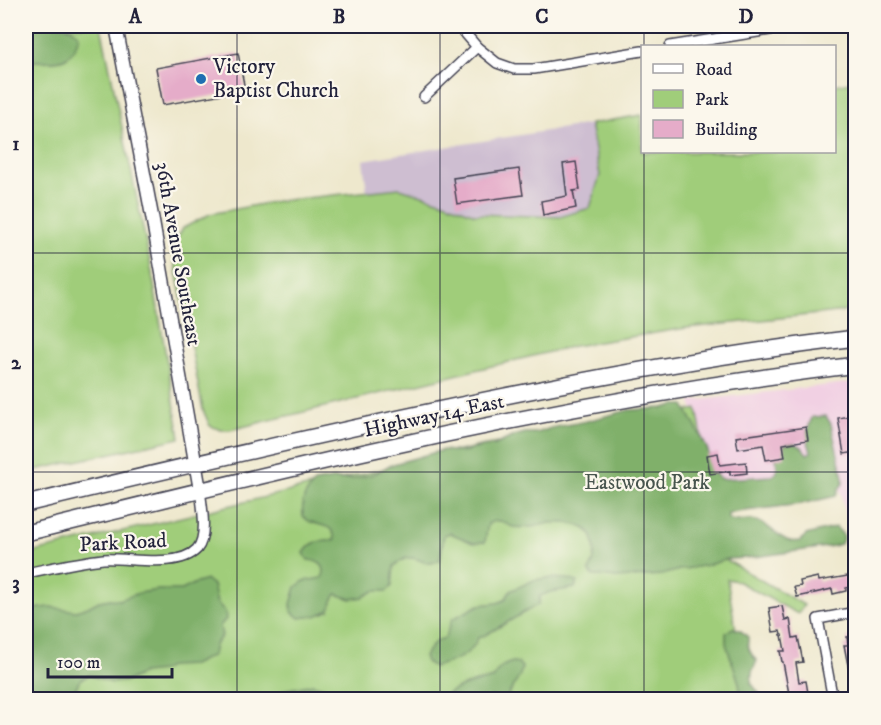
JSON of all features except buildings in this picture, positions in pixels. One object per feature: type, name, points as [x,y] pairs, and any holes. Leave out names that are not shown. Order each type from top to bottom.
[{"type":"main road","name":"Highway 14 East","points":[[26,504],[381,421],[597,378],[750,352],[855,338]]},
{"type":"main road","name":"Highway 14 East","points":[[26,533],[371,450],[540,415],[717,384],[855,365]]},
{"type":"street","name":"36th Avenue Southeast","points":[[116,26],[200,490]]},
{"type":"street","points":[[459,26],[477,47],[497,63],[514,69],[534,69],[641,51]]},
{"type":"street","points":[[675,45],[795,26]]},
{"type":"street","points":[[424,97],[477,47]]},
{"type":"street","name":"Park Road","points":[[26,573],[105,559],[158,561],[187,556],[199,547],[203,534],[200,490]]},
{"type":"street","points":[[833,699],[818,619],[855,612]]},
{"type":"shaded area","points":[[590,124],[600,175],[590,208],[560,217],[475,214],[400,188],[367,192],[363,160]]},
{"type":"shaded area","points":[[855,382],[855,537],[850,537],[838,481],[705,500],[691,401]]},
{"type":"green space","points":[[26,26],[101,26],[150,262],[180,438],[26,472]]},
{"type":"green space","points":[[26,26],[63,26],[75,31],[79,36],[71,54],[66,58],[52,61],[26,61]]},
{"type":"green space","points":[[855,81],[855,310],[686,328],[574,346],[230,430],[210,426],[203,410],[174,259],[175,241],[183,228],[210,214],[277,201],[400,188],[475,214],[560,217],[590,208],[600,175],[590,124],[641,115],[641,153],[836,153],[836,85]]},
{"type":"green space","name":"Eastwood Park","points":[[684,405],[707,448],[715,474],[721,479],[772,476],[777,472],[778,449],[786,444],[795,443],[807,454],[811,452],[806,435],[812,417],[826,416],[831,424],[843,477],[843,484],[836,496],[801,504],[737,512],[728,514],[728,519],[757,521],[792,541],[800,541],[806,535],[836,527],[844,536],[841,544],[728,559],[662,575],[616,578],[593,576],[589,571],[594,560],[594,544],[591,534],[582,526],[556,523],[533,527],[513,527],[497,521],[488,524],[485,542],[473,543],[450,533],[444,535],[440,560],[425,563],[416,558],[407,558],[400,561],[394,566],[392,586],[387,591],[374,591],[363,597],[351,599],[336,594],[330,610],[316,616],[299,618],[292,612],[291,604],[296,587],[304,581],[322,578],[324,574],[323,567],[308,560],[304,553],[314,543],[335,540],[330,529],[310,522],[303,516],[304,497],[315,482],[353,479],[374,474],[390,465],[443,450],[462,452],[493,446],[525,433],[537,433],[629,410]]},
{"type":"green space","name":"Eastwood Park","points":[[697,409],[723,558],[804,605],[798,614],[737,581],[727,579],[748,699],[26,699],[26,554],[480,446]]},
{"type":"green space","points":[[547,578],[577,582],[575,588],[540,596],[539,604],[478,638],[475,645],[460,658],[434,667],[426,662],[424,656],[436,641],[445,638],[452,619],[479,605],[505,600],[510,591],[534,580]]},
{"type":"green space","points":[[207,580],[213,585],[217,603],[225,611],[226,619],[220,626],[222,635],[215,645],[213,655],[193,665],[170,666],[162,671],[143,673],[127,681],[112,683],[89,675],[80,680],[71,697],[47,699],[26,692],[26,610],[50,607],[76,611],[99,601],[119,600],[139,593],[158,590],[182,590]]},
{"type":"green space","points":[[732,628],[740,630],[748,637],[750,650],[757,661],[752,672],[751,683],[761,699],[741,699],[739,683],[726,644],[726,633]]},
{"type":"green space","points":[[513,662],[522,667],[506,699],[491,697],[487,700],[442,699],[459,688],[494,678],[501,667]]},
{"type":"green space","points":[[313,684],[326,688],[331,698],[329,700],[271,699],[284,690]]},
{"type":"place","name":"Victory Baptist Church","points":[[201,79]]}]
